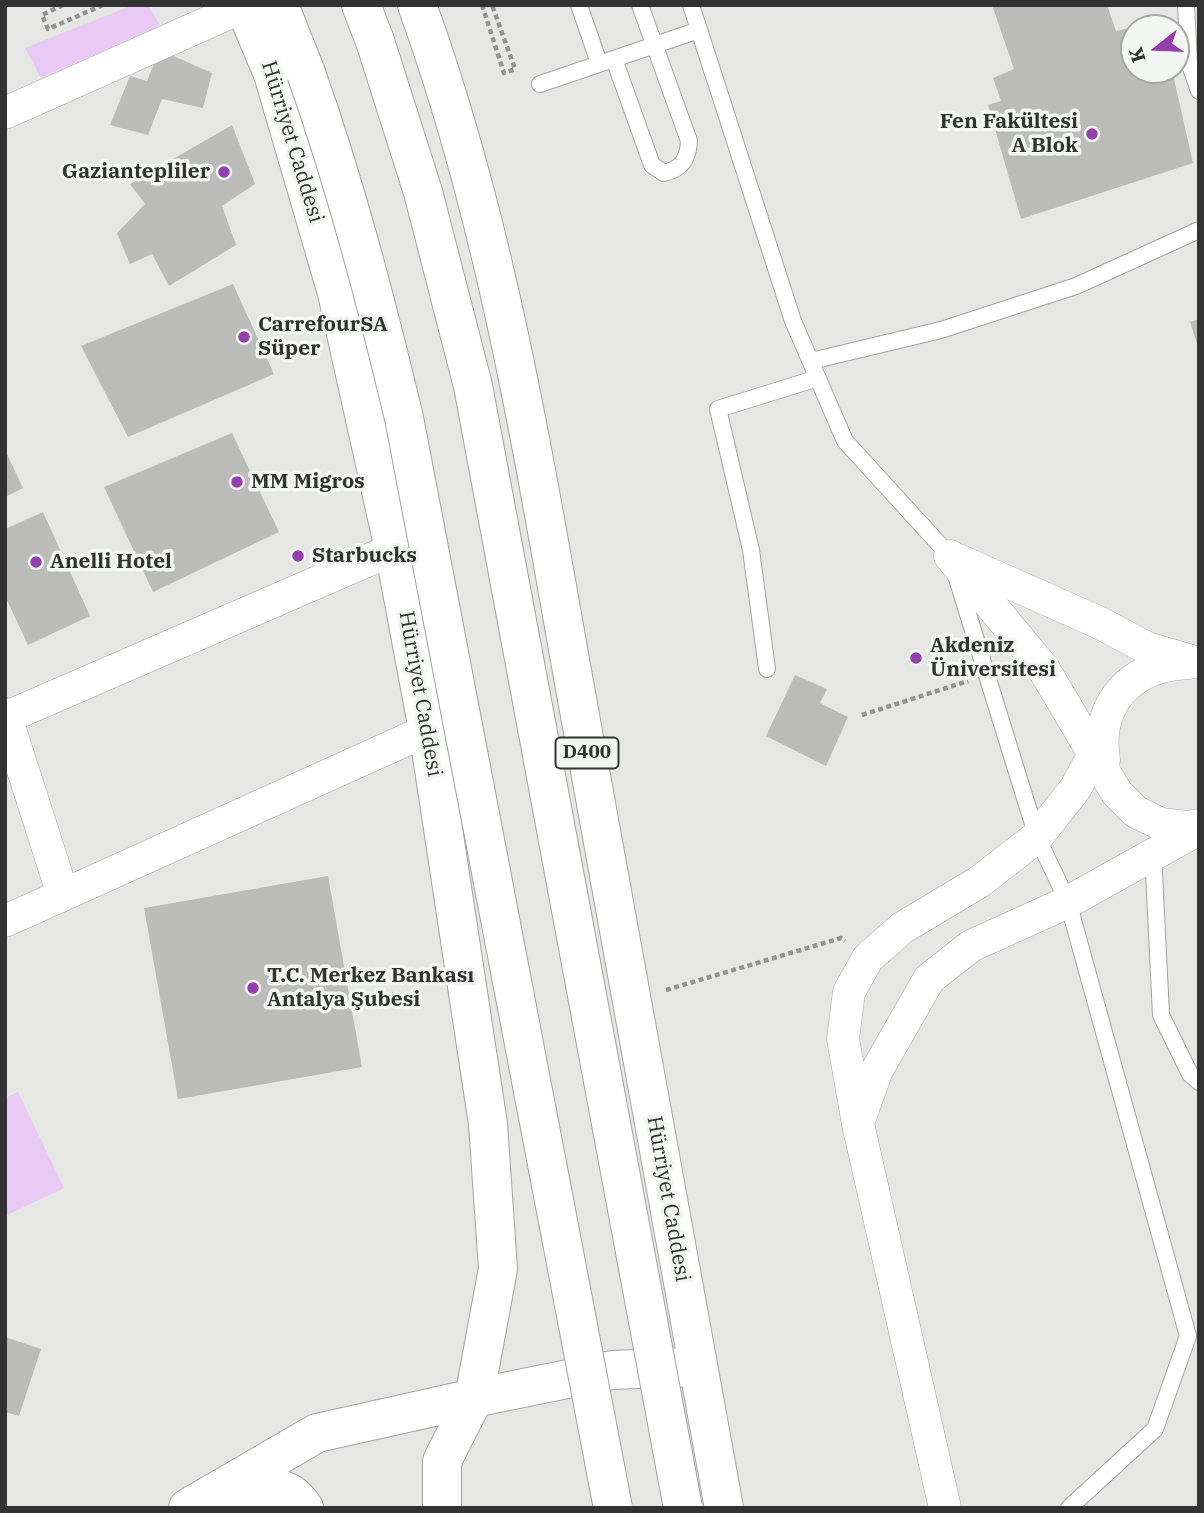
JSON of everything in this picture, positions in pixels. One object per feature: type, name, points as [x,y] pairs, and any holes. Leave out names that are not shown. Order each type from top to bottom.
[{"type":"main road","points":[[361,5],[413,155],[473,386],[683,1508]]},
{"type":"main road","name":"Hürriyet Caddesi","points":[[417,5],[445,81],[480,213],[536,468],[724,1508]]},
{"type":"main road","points":[[256,6],[306,73],[333,150],[404,418],[613,1508]]},
{"type":"main road","name":"Hürriyet Caddesi","points":[[256,6],[273,74],[337,293],[394,549],[428,730],[488,1124],[498,1269],[474,1398],[442,1461],[442,1508]]},
{"type":"main road","points":[[192,1505],[317,1433],[612,1370],[699,1367]]},
{"type":"main road","points":[[192,1505],[260,1487],[277,1486],[291,1493],[304,1508]]},
{"type":"street","points":[[5,113],[256,6]]},
{"type":"street","points":[[63,895],[6,716],[394,549]]},
{"type":"street","points":[[950,556],[1098,622],[1147,648],[1197,664]]},
{"type":"street","points":[[950,556],[1043,668],[1100,754],[1117,793],[1136,812],[1161,824],[1199,827]]},
{"type":"street","points":[[945,1508],[858,1124],[844,1039],[849,992],[867,958],[902,928],[979,882],[1037,837],[1100,754],[1107,715],[1120,691],[1141,673],[1167,664],[1197,664]]},
{"type":"street","points":[[5,921],[428,730]]},
{"type":"street","points":[[858,1124],[877,1070],[898,1027],[929,979],[971,946],[1068,902],[1199,827]]},
{"type":"lane","points":[[579,5],[607,61],[652,165],[664,173],[676,170],[688,157],[689,141],[639,5]]},
{"type":"lane","points":[[691,5],[793,321],[845,441],[950,556],[1037,837],[1068,902],[1188,1336],[1155,1429],[1069,1508]]},
{"type":"lane","points":[[1186,5],[1189,62],[1199,91]]},
{"type":"lane","points":[[540,84],[699,30]]},
{"type":"lane","points":[[811,361],[941,330],[1076,286],[1199,230]]},
{"type":"lane","points":[[767,669],[751,550],[718,409],[818,378]]},
{"type":"lane","points":[[1153,852],[1161,1015],[1190,1074],[1199,1082]]},
{"type":"path","points":[[62,5],[42,15],[48,29],[103,5]]},
{"type":"path","points":[[482,5],[505,73],[515,69],[492,5]]},
{"type":"path","points":[[862,715],[986,675]]},
{"type":"path","points":[[666,990],[841,938],[867,958]]},
{"type":"shaded area","points":[[133,5],[149,5],[160,26],[41,78],[25,48]]},
{"type":"shaded area","points":[[18,1092],[64,1188],[5,1216],[5,1098]]},
{"type":"building","name":"Fen Fakültesi A Blok","points":[[992,5],[1107,5],[1116,31],[1120,30],[1120,84],[1175,84],[1193,163],[1021,219],[988,105],[1001,101],[993,78],[1014,69]]},
{"type":"building","points":[[160,50],[212,73],[203,108],[162,99],[148,135],[110,125],[130,76],[147,81]]},
{"type":"building","points":[[232,125],[255,184],[222,206],[236,245],[169,286],[152,254],[130,264],[117,233],[145,204],[130,184]]},
{"type":"building","points":[[233,284],[274,374],[128,437],[81,346]]},
{"type":"building","points":[[1199,319],[1199,347],[1198,347],[1190,322]]},
{"type":"building","points":[[232,433],[279,532],[153,592],[104,487]]},
{"type":"building","points":[[5,450],[23,488],[5,497]]},
{"type":"building","name":"Anelli Hotel","points":[[43,512],[90,616],[28,645],[5,596],[5,529]]},
{"type":"building","points":[[795,675],[827,689],[820,703],[848,717],[826,766],[766,736]]},
{"type":"building","name":"T.C. Merkez Bankası Antalya Şubesi","points":[[328,876],[362,1067],[178,1099],[144,908]]},
{"type":"building","points":[[5,1337],[41,1349],[19,1416],[5,1412]]},
{"type":"place","name":"Fen Fakültesi A Blok","points":[[1092,134]]},
{"type":"place","name":"Gaziantepliler","points":[[224,172]]},
{"type":"place","name":"CarrefourSA Süper","points":[[244,337]]},
{"type":"place","name":"MM Migros","points":[[237,482]]},
{"type":"place","name":"Starbucks","points":[[298,556]]},
{"type":"place","name":"Anelli Hotel","points":[[36,562]]},
{"type":"place","name":"Akdeniz Üniversitesi","points":[[916,658]]},
{"type":"place","name":"T.C. Merkez Bankası Antalya Şubesi","points":[[253,988]]}]
